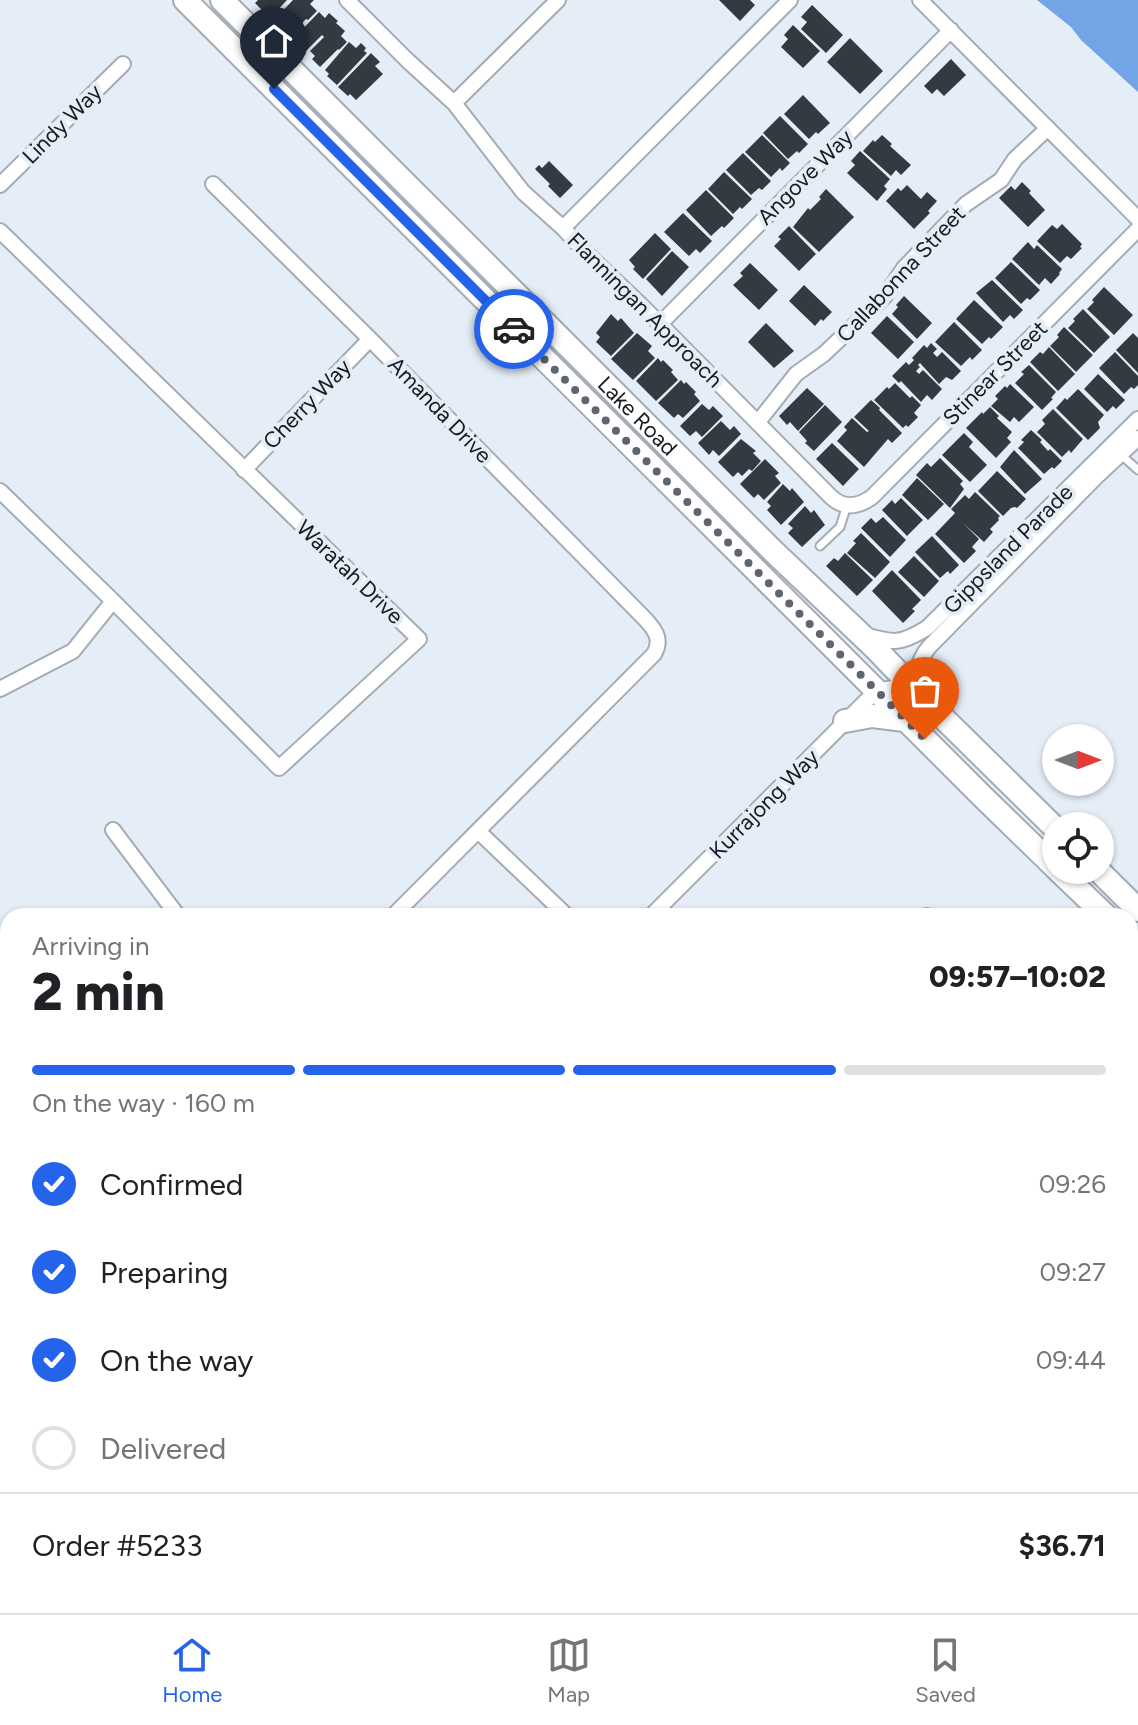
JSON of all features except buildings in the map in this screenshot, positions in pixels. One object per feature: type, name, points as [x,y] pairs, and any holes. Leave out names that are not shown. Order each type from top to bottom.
[{"type":"main road","name":"Lake Road","points":[[185,0],[1042,854]]},
{"type":"main road","name":"Lake Road","points":[[222,0],[1042,815]]},
{"type":"main road","points":[[845,721],[872,716],[905,720]]},
{"type":"main road","name":"Lake Road","points":[[1073,884],[1098,908]]},
{"type":"main road","points":[[1112,884],[1136,908]]},
{"type":"street","name":"Flanningan Approach","points":[[347,0],[454,103],[515,183],[539,208],[660,324],[831,497],[847,505]]},
{"type":"street","points":[[563,228],[790,0]]},
{"type":"street","points":[[920,0],[1138,219]]},
{"type":"street","points":[[454,103],[548,3]]},
{"type":"street","name":"Angove Way","points":[[660,324],[951,30]]},
{"type":"street","name":"Lindy Way","points":[[0,185],[123,64]]},
{"type":"street","name":"Callabonna Street","points":[[758,422],[796,374],[824,354],[885,296],[908,263],[966,204],[1001,180],[1015,159],[1048,128]]},
{"type":"street","name":"Amanda Drive","points":[[213,184],[370,339],[665,641],[401,908]]},
{"type":"street","name":"Stinear Street","points":[[847,505],[858,505],[872,497],[1138,229]]},
{"type":"street","name":"Waratah Drive","points":[[0,231],[419,639],[279,768],[0,491]]},
{"type":"street","name":"Cherry Way","points":[[244,470],[370,339]]},
{"type":"street","name":"Gippsland Parade","points":[[914,689],[924,652],[1096,477],[1138,419]]},
{"type":"street","name":"Gippsland Parade","points":[[867,640],[895,642],[927,628],[1116,450],[1138,438]]},
{"type":"street","points":[[0,689],[73,651],[113,601]]},
{"type":"street","points":[[867,640],[876,691],[914,689]]},
{"type":"street","name":"Kurrajong Way","points":[[659,908],[876,691]]},
{"type":"street","points":[[113,830],[172,908]]},
{"type":"street","points":[[478,831],[559,908]]},
{"type":"lane","points":[[1116,450],[1138,470]]},
{"type":"lane","points":[[820,546],[840,527],[847,505]]},
{"type":"water","points":[[1037,0],[1138,0],[1138,92],[1071,27]]},
{"type":"way so far","points":[[514,329],[925,739]]},
{"type":"route","points":[[274,89],[514,329]]}]
